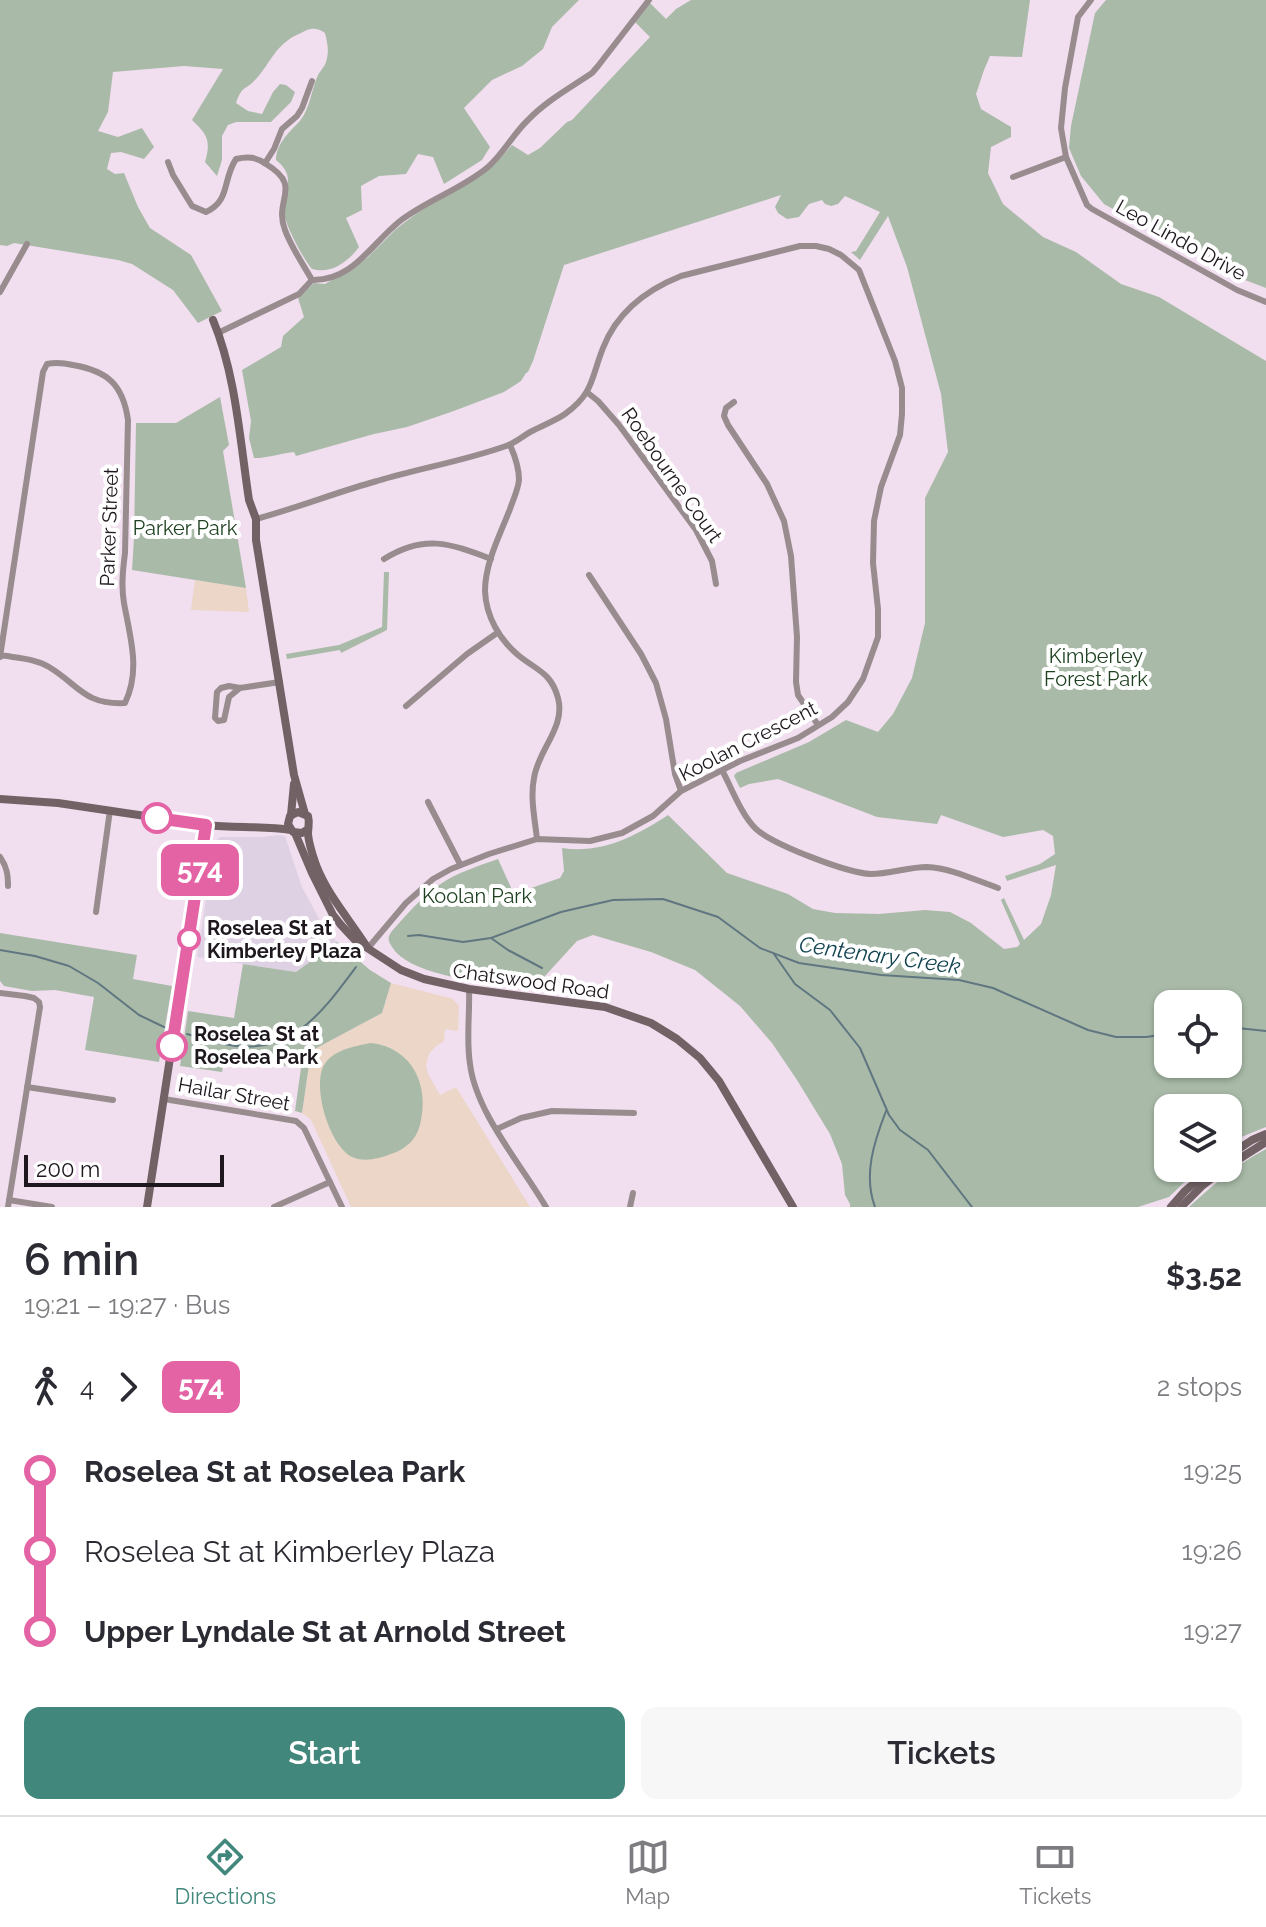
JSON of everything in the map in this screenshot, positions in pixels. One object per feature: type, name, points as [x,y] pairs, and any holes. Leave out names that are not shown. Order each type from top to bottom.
[{"type":"street","points":[[312,280],[327,281],[351,268],[402,220],[489,166],[536,112],[592,73],[649,0]]},
{"type":"street","name":"Leo Lindo Drive","points":[[1091,0],[1078,17],[1061,128],[1066,157],[1083,197],[1092,209],[1237,290],[1266,302]]},
{"type":"street","points":[[265,163],[282,129],[302,108],[312,81]]},
{"type":"street","points":[[1013,177],[1066,157]]},
{"type":"street","points":[[168,162],[192,206],[206,212],[222,201],[228,175],[236,159],[254,158],[281,175],[286,183],[282,205],[284,229],[312,280]]},
{"type":"street","points":[[0,292],[27,244]]},
{"type":"street","name":"Koolan Crescent","points":[[368,948],[406,903],[433,879],[460,864],[537,839],[590,841],[622,833],[653,816],[681,791],[798,738],[838,712],[856,691],[868,669],[878,637],[873,563],[874,521],[881,487],[900,435],[902,388],[895,361],[859,270],[829,249],[800,246],[681,276],[662,284],[634,304],[613,329],[602,350],[588,393]]},
{"type":"street","points":[[218,333],[299,294],[312,280]]},
{"type":"street","points":[[0,799],[58,803],[206,825],[262,826],[302,833],[308,829],[310,822],[294,775],[259,561],[256,519],[249,500],[229,371],[213,320]]},
{"type":"street","name":"Parker Street","points":[[0,656],[36,661],[49,667],[95,700],[109,704],[125,703],[130,694],[133,645],[123,601],[122,574],[126,538],[128,420],[125,404],[113,382],[101,373],[56,362],[47,364],[43,372],[4,609]]},
{"type":"street","points":[[256,519],[376,481],[510,445],[564,415],[588,393]]},
{"type":"street","name":"Roebourne Court","points":[[588,393],[619,425],[696,530],[712,561],[716,584]]},
{"type":"street","points":[[734,402],[726,408],[724,416],[767,484],[784,521],[791,556],[798,695],[818,725]]},
{"type":"street","points":[[510,445],[517,464],[518,487],[491,559],[486,580],[486,602],[497,633],[520,657],[552,682],[560,705],[557,724],[534,779],[537,839]]},
{"type":"street","points":[[384,559],[400,549],[433,542],[491,559]]},
{"type":"street","points":[[589,575],[641,654],[656,683],[681,791]]},
{"type":"street","points":[[0,656],[4,609]]},
{"type":"street","points":[[406,706],[497,633]]},
{"type":"street","points":[[240,688],[229,697],[224,720],[218,721],[215,718],[218,690],[229,686],[240,688],[280,682]]},
{"type":"street","points":[[722,770],[746,816],[756,829],[771,839],[833,865],[870,874],[926,867],[998,888]]},
{"type":"street","points":[[293,831],[288,824],[294,775]]},
{"type":"street","points":[[428,802],[460,864]]},
{"type":"street","points":[[96,912],[110,810]]},
{"type":"street","points":[[262,826],[298,812],[305,814]]},
{"type":"street","points":[[147,1207],[206,825]]},
{"type":"street","name":"Chatswood Road","points":[[308,829],[316,865],[335,909]]},
{"type":"street","name":"Chatswood Road","points":[[293,831],[304,858],[335,909],[368,948],[389,963],[418,978],[469,989],[605,1007],[643,1019],[677,1039],[700,1058],[719,1081],[793,1207]]},
{"type":"street","points":[[0,857],[8,872],[8,886]]},
{"type":"street","points":[[469,989],[468,1038],[472,1076],[482,1103],[546,1207]]},
{"type":"street","points":[[0,993],[34,998],[40,1007],[9,1204],[52,1207]]},
{"type":"street","points":[[27,1087],[113,1100]]},
{"type":"street","name":"Hailar Street","points":[[164,1099],[296,1121],[304,1128],[342,1207]]},
{"type":"street","points":[[497,1129],[521,1118],[552,1111],[634,1113]]},
{"type":"street","points":[[1242,1147],[1266,1134]]},
{"type":"street","points":[[1242,1157],[1266,1142]]},
{"type":"street","points":[[274,1207],[330,1182]]},
{"type":"street","points":[[1171,1207],[1196,1182]]},
{"type":"street","points":[[1181,1207],[1207,1182]]},
{"type":"street","points":[[630,1207],[633,1193]]},
{"type":"shaded area","points":[[195,580],[246,588],[249,612],[191,610]]},
{"type":"shaded area","points":[[285,836],[302,887],[323,926],[337,942],[296,972],[197,957],[215,842],[220,837]]},
{"type":"shaded area","points":[[391,983],[453,999],[459,1006],[458,1031],[445,1029],[444,1041],[429,1054],[426,1065],[428,1074],[440,1095],[456,1087],[530,1207],[351,1207],[311,1120],[302,1113],[311,1051],[382,1013]]},
{"type":"green space","points":[[0,0],[579,0],[552,27],[543,49],[522,66],[492,80],[464,108],[490,147],[482,160],[444,184],[433,157],[418,154],[406,174],[379,176],[361,186],[362,210],[346,218],[359,247],[344,262],[326,270],[312,269],[291,232],[284,212],[288,179],[283,166],[276,160],[280,144],[305,113],[318,75],[326,63],[328,49],[325,33],[310,29],[293,37],[275,53],[256,79],[242,90],[236,103],[248,111],[262,114],[280,84],[295,92],[291,102],[271,122],[236,122],[228,125],[222,136],[222,160],[217,176],[205,162],[207,139],[192,120],[223,69],[184,66],[113,72],[108,112],[98,131],[118,137],[142,128],[154,147],[144,159],[121,152],[111,153],[107,169],[115,174],[124,173],[150,228],[191,255],[222,311],[198,323],[173,290],[132,264],[14,243],[0,245]]},
{"type":"green space","name":"Kimberley Forest Park","points":[[691,0],[1030,0],[1022,57],[990,56],[976,94],[981,109],[1011,127],[1011,137],[991,147],[988,173],[1003,204],[1043,237],[1076,252],[1121,284],[1159,297],[1266,361],[1266,1127],[1242,1137],[1242,1094],[1154,1094],[1154,1182],[1185,1182],[1169,1197],[1138,1207],[850,1207],[845,1195],[842,1164],[830,1134],[797,1080],[772,1043],[740,1006],[695,970],[651,952],[593,935],[577,941],[534,988],[479,982],[437,973],[402,958],[390,943],[392,931],[420,901],[460,873],[498,859],[514,894],[560,878],[564,871],[562,848],[591,848],[618,842],[668,815],[727,873],[788,894],[813,909],[879,914],[925,910],[950,912],[971,923],[1004,949],[1020,944],[1001,900],[1004,898],[1024,940],[1041,924],[1051,895],[1056,865],[1007,881],[1005,876],[1040,864],[1055,854],[1053,836],[1043,830],[1003,837],[941,815],[937,824],[877,817],[778,779],[740,788],[734,776],[809,742],[846,720],[878,732],[893,714],[912,678],[925,623],[925,498],[948,452],[941,394],[907,267],[888,216],[860,260],[851,252],[856,251],[880,212],[845,196],[838,204],[831,206],[822,200],[809,204],[799,217],[787,219],[775,207],[781,195],[564,265],[528,372],[521,381],[504,392],[407,427],[296,456],[294,452],[254,458],[242,370],[281,347],[283,336],[304,317],[298,298],[314,283],[325,284],[367,258],[396,229],[494,165],[512,145],[528,155],[540,148],[572,120],[650,37],[635,22],[649,2],[666,19]]},
{"type":"green space","points":[[1106,0],[1266,0],[1266,288],[1232,275],[1104,204],[1081,176],[1069,148],[1071,126],[1095,13]]},
{"type":"green space","name":"Parker Park","points":[[220,397],[229,445],[223,451],[246,588],[132,570],[136,423],[176,423]]},
{"type":"green space","points":[[384,572],[389,572],[387,630],[341,653],[340,650],[287,659],[286,654],[339,645],[382,627]]},
{"type":"green space","points":[[0,933],[137,955],[133,979],[172,986],[159,1062],[85,1050],[94,997],[4,986],[0,981]]},
{"type":"green space","points":[[337,942],[391,983],[382,1013],[311,1051],[302,1113],[295,1111],[301,1068],[225,1057],[222,1072],[180,1066],[188,1011],[234,1018],[243,964],[296,972]]},
{"type":"green space","points":[[371,1043],[386,1046],[408,1061],[420,1083],[422,1110],[420,1125],[410,1143],[391,1154],[365,1160],[350,1156],[336,1140],[325,1115],[320,1077],[332,1056]]},
{"type":"green space","points":[[1266,1149],[1266,1207],[1189,1207],[1217,1182],[1242,1182],[1242,1163]]},
{"type":"waterway","name":"Centenary Creek","points":[[408,936],[463,942],[491,938],[561,912],[613,900],[663,899],[718,917],[760,948],[799,963],[881,975],[959,980],[993,988],[1088,1030],[1116,1037],[1154,1036]]},
{"type":"waterway","points":[[491,938],[542,968]]},
{"type":"waterway","name":"Centenary Creek","points":[[0,950],[69,966],[98,983],[139,1015],[164,1027]]},
{"type":"waterway","points":[[774,954],[795,984],[830,1010],[860,1048],[889,1115],[900,1130],[928,1150],[972,1207]]},
{"type":"waterway","name":"Centenary Creek","points":[[187,1034],[247,1047],[286,1038],[316,1016],[356,967]]},
{"type":"waterway","name":"Centenary Creek","points":[[1242,1028],[1266,1031]]},
{"type":"waterway","points":[[875,1207],[870,1171],[886,1111]]},
{"type":"bus line","name":"574","points":[[157,818],[206,825],[172,1046]]},
{"type":"place","name":"Roselea St at Kimberley Plaza","points":[[189,939]]},
{"type":"place","name":"Roselea St at Roselea Park","points":[[172,1046]]},
{"type":"park label","name":"Koolan Park","points":[[477,896]]}]
